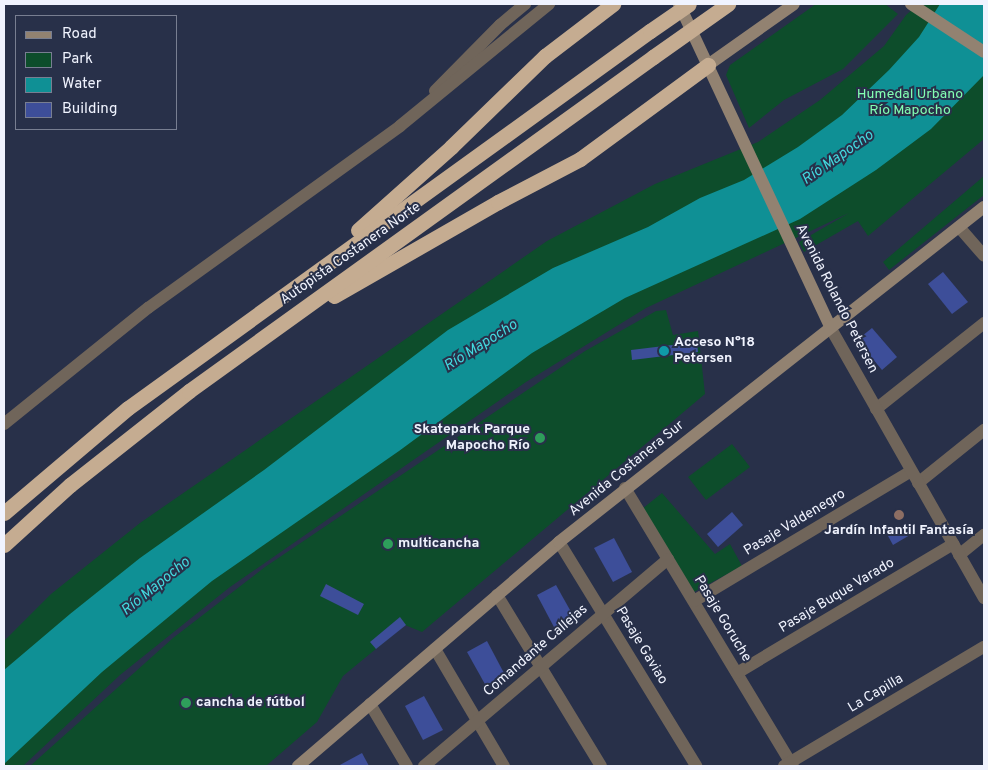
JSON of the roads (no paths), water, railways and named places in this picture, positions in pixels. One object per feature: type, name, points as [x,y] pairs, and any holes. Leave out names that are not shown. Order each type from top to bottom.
[{"type":"highway","points":[[284,295],[430,167],[545,56],[613,4]]},
{"type":"highway","name":"Autopista Costanera Norte","points":[[4,513],[128,408],[689,4]]},
{"type":"highway","name":"Autopista Costanera Norte","points":[[4,545],[70,485],[144,425],[284,321],[728,4]]},
{"type":"highway","points":[[284,321],[322,303],[498,202],[580,160],[708,65]]},
{"type":"main road","name":"Avenida Rolando Petersen","points":[[679,4],[830,327]]},
{"type":"main road","points":[[708,65],[794,4]]},
{"type":"main road","points":[[911,4],[984,52]]},
{"type":"main road","name":"Avenida Costanera Sur","points":[[306,764],[370,704],[559,542],[625,488],[984,207]]},
{"type":"street","points":[[400,126],[473,51],[525,4]]},
{"type":"street","points":[[4,424],[148,308],[400,126],[549,4]]},
{"type":"street","points":[[959,227],[984,256]]},
{"type":"street","points":[[876,409],[984,323]]},
{"type":"street","name":"Avenida Rolando Petersen","points":[[830,327],[984,598]]},
{"type":"street","points":[[918,483],[984,430]]},
{"type":"street","name":"Pasaje Valdenegro","points":[[694,601],[911,471]]},
{"type":"street","name":"Pasaje Goruche","points":[[625,488],[737,673],[789,765]]},
{"type":"street","points":[[959,555],[984,535]]},
{"type":"street","name":"Pasaje Gaviao","points":[[559,542],[696,766]]},
{"type":"street","name":"Pasaje Buque Varado","points":[[737,673],[953,544]]},
{"type":"street","name":"Comandante Callejas","points":[[424,766],[668,559]]},
{"type":"street","points":[[497,594],[600,766]]},
{"type":"street","name":"La Capilla","points":[[789,765],[984,647]]},
{"type":"street","points":[[435,649],[504,766]]},
{"type":"street","points":[[370,704],[407,766]]},
{"type":"water","name":"Humedal Urbano Río Mapocho","points":[[940,4],[984,4],[984,75],[931,129],[876,170],[800,219],[625,298],[532,353],[399,451],[212,581],[102,672],[4,764],[4,670],[70,614],[140,558],[264,470],[448,330],[553,268],[648,227],[700,198],[744,180],[798,147],[842,115],[889,70],[919,37]]},
{"type":"place","name":"Acceso N°18 Petersen","points":[[664,351]]},
{"type":"place","name":"Skatepark Parque Mapocho Río","points":[[540,438]]},
{"type":"place","name":"Jardín Infantil Fantasía","points":[[899,515]]},
{"type":"place","name":"multicancha","points":[[388,544]]},
{"type":"place","name":"cancha de fútbol","points":[[186,703]]},
{"type":"water label","name":"Río Mapocho","points":[[838,158]]},
{"type":"water label","name":"Río Mapocho","points":[[481,346]]},
{"type":"water label","name":"Río Mapocho","points":[[156,587]]}]
